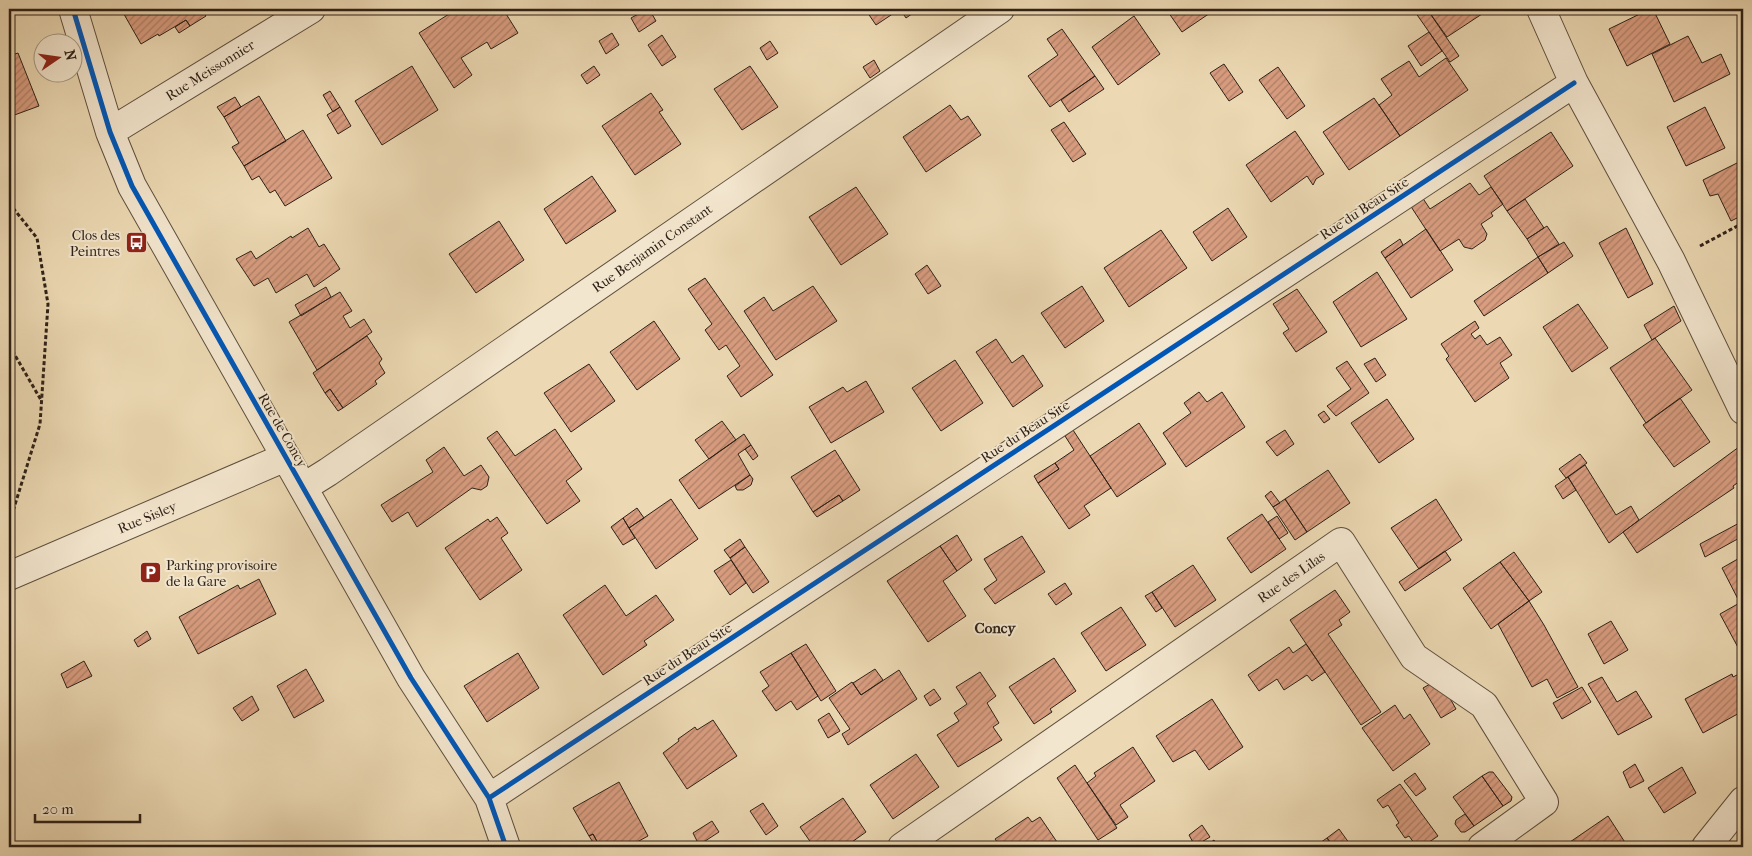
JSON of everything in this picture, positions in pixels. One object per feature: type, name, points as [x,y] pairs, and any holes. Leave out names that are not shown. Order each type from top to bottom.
[{"type":"street","name":"Rue de Concy","points":[[73,9],[110,132],[132,186],[411,678],[489,798],[506,847]]},
{"type":"street","name":"Rue Meissonnier","points":[[110,132],[311,9]]},
{"type":"street","name":"Rue Benjamin Constant","points":[[304,487],[1000,9]]},
{"type":"street","points":[[1541,9],[1574,83],[1671,261],[1743,410]]},
{"type":"street","name":"Rue du Beau Site","points":[[489,798],[1574,83]]},
{"type":"street","name":"Rue Sisley","points":[[9,576],[286,457]]},
{"type":"street","name":"Rue des Lilas","points":[[902,847],[1341,542],[1414,658],[1484,705],[1544,802],[1482,847]]},
{"type":"street","points":[[1706,847],[1743,801]]},
{"type":"path","points":[[9,203],[37,238],[48,304],[40,424],[9,524]]},
{"type":"path","points":[[1671,261],[1743,223]]},
{"type":"path","points":[[9,345],[42,402]]},
{"type":"building","points":[[121,9],[201,9],[206,16],[190,26],[186,20],[141,44]]},
{"type":"building","points":[[457,9],[503,9],[518,33],[491,49],[487,42],[461,58],[472,75],[454,88],[419,33]]},
{"type":"building","points":[[649,9],[656,21],[639,32],[631,18]]},
{"type":"building","points":[[865,9],[900,9],[876,25]]},
{"type":"building","points":[[900,9],[919,9],[906,18]]},
{"type":"building","points":[[1166,9],[1216,9],[1182,32]]},
{"type":"building","points":[[1413,9],[1427,9],[1459,56],[1450,62]]},
{"type":"building","points":[[1427,9],[1483,9],[1485,12],[1447,37]]},
{"type":"building","points":[[1653,9],[1670,44],[1627,66],[1609,29]]},
{"type":"building","points":[[1134,16],[1160,54],[1118,85],[1092,47]]},
{"type":"building","points":[[186,20],[190,26],[179,33],[175,27]]},
{"type":"building","points":[[1062,29],[1095,76],[1050,107],[1028,76],[1058,55],[1047,39]]},
{"type":"building","points":[[1429,32],[1442,51],[1421,66],[1408,46]]},
{"type":"building","points":[[612,33],[619,45],[606,54],[599,41]]},
{"type":"building","points":[[662,35],[676,57],[662,66],[648,45]]},
{"type":"building","points":[[1688,36],[1702,63],[1721,54],[1730,74],[1674,102],[1652,54]]},
{"type":"building","points":[[770,41],[778,53],[767,60],[760,48]]},
{"type":"building","points":[[18,53],[39,106],[9,117],[9,56]]},
{"type":"building","points":[[1446,58],[1468,90],[1400,136],[1379,105],[1392,95],[1381,79],[1409,61],[1419,77]]},
{"type":"building","points":[[874,60],[880,71],[870,78],[863,67]]},
{"type":"building","points":[[1224,64],[1243,92],[1229,101],[1210,73]]},
{"type":"building","points":[[412,66],[438,110],[382,145],[355,101]]},
{"type":"building","points":[[594,66],[600,75],[587,84],[581,75]]},
{"type":"building","points":[[750,66],[778,107],[742,130],[714,89]]},
{"type":"building","points":[[1278,67],[1305,106],[1287,119],[1259,80]]},
{"type":"building","points":[[1095,76],[1104,89],[1069,112],[1061,100]]},
{"type":"building","points":[[330,91],[340,107],[333,112],[323,95]]},
{"type":"building","points":[[651,93],[663,110],[659,112],[681,144],[635,175],[602,126]]},
{"type":"building","points":[[259,96],[286,141],[244,166],[232,147],[239,143],[224,117]]},
{"type":"building","points":[[235,97],[241,107],[224,117],[217,107]]},
{"type":"building","points":[[1374,98],[1400,136],[1349,170],[1323,132]]},
{"type":"building","points":[[950,105],[961,120],[968,116],[981,135],[926,172],[903,137]]},
{"type":"building","points":[[340,107],[351,126],[338,134],[327,115]]},
{"type":"building","points":[[1705,107],[1725,148],[1686,166],[1667,127]]},
{"type":"building","points":[[1064,122],[1086,154],[1073,162],[1051,130]]},
{"type":"building","points":[[303,130],[332,178],[285,206],[275,190],[270,193],[259,176],[252,180],[244,166]]},
{"type":"building","points":[[1295,131],[1324,174],[1316,179],[1313,185],[1307,176],[1271,202],[1246,165]]},
{"type":"building","points":[[1551,132],[1573,166],[1507,211],[1484,176]]},
{"type":"building","points":[[1743,160],[1743,215],[1731,221],[1718,194],[1710,196],[1703,180]]},
{"type":"building","points":[[592,176],[616,211],[566,244],[544,209]]},
{"type":"building","points":[[1470,183],[1479,195],[1491,187],[1503,204],[1491,213],[1493,216],[1481,224],[1487,234],[1485,240],[1472,249],[1464,247],[1459,239],[1440,251],[1408,202],[1420,194],[1430,209]]},
{"type":"building","points":[[856,187],[888,234],[841,265],[809,217]]},
{"type":"building","points":[[1525,199],[1544,228],[1527,239],[1507,211]]},
{"type":"building","points":[[1228,208],[1247,237],[1212,261],[1193,232]]},
{"type":"building","points":[[499,221],[524,260],[476,293],[449,254]]},
{"type":"building","points":[[1547,226],[1559,244],[1538,257],[1527,239]]},
{"type":"building","points":[[308,228],[319,247],[324,244],[340,269],[314,287],[307,274],[276,293],[268,278],[254,286],[236,259],[251,251],[256,259],[291,236],[292,238]]},
{"type":"building","points":[[1626,228],[1653,284],[1628,298],[1599,243]]},
{"type":"building","points":[[1426,229],[1453,270],[1411,298],[1385,258]]},
{"type":"building","points":[[1161,230],[1187,268],[1129,307],[1104,268]]},
{"type":"building","points":[[1400,239],[1403,245],[1385,258],[1381,252]]},
{"type":"building","points":[[1564,242],[1573,256],[1548,273],[1538,257]]},
{"type":"building","points":[[1538,257],[1548,273],[1484,316],[1474,301]]},
{"type":"building","points":[[927,265],[941,286],[928,294],[915,274]]},
{"type":"building","points":[[1377,272],[1407,319],[1361,347],[1333,302]]},
{"type":"building","points":[[705,278],[773,375],[741,397],[727,376],[740,366],[726,345],[719,350],[705,330],[712,324],[688,289]]},
{"type":"building","points":[[813,286],[837,321],[776,360],[744,311],[764,297],[773,311]]},
{"type":"building","points":[[1082,286],[1104,321],[1065,348],[1041,313]]},
{"type":"building","points":[[326,287],[331,297],[301,316],[295,305]]},
{"type":"building","points":[[1297,289],[1327,332],[1296,352],[1283,333],[1289,329],[1273,304]]},
{"type":"building","points":[[340,292],[352,311],[343,316],[350,328],[364,319],[372,332],[317,370],[289,322]]},
{"type":"building","points":[[1578,304],[1608,348],[1572,372],[1543,327]]},
{"type":"building","points":[[1674,306],[1681,321],[1652,340],[1644,325]]},
{"type":"building","points":[[654,321],[680,359],[637,390],[610,352]]},
{"type":"building","points":[[1475,321],[1479,328],[1471,334],[1475,339],[1480,335],[1487,345],[1500,337],[1512,355],[1500,363],[1509,378],[1475,402],[1446,359],[1449,356],[1441,344]]},
{"type":"building","points":[[367,336],[382,359],[379,363],[385,373],[375,381],[377,384],[343,408],[330,389],[325,393],[313,373]]},
{"type":"building","points":[[1655,338],[1692,390],[1646,423],[1610,368]]},
{"type":"building","points":[[996,339],[1012,363],[1023,355],[1043,386],[1013,407],[976,352]]},
{"type":"building","points":[[1375,358],[1386,375],[1376,382],[1364,364]]},
{"type":"building","points":[[955,360],[983,403],[941,431],[912,388]]},
{"type":"building","points":[[1347,361],[1369,393],[1336,416],[1327,406],[1351,389],[1336,368]]},
{"type":"building","points":[[589,364],[615,401],[571,432],[544,393]]},
{"type":"building","points":[[866,381],[884,412],[831,443],[809,407],[843,387],[847,392]]},
{"type":"building","points":[[330,389],[343,408],[338,411],[325,393]]},
{"type":"building","points":[[1199,392],[1207,402],[1222,392],[1245,427],[1186,467],[1163,433],[1191,413],[1184,403]]},
{"type":"building","points":[[1680,398],[1710,442],[1674,467],[1643,425]]},
{"type":"building","points":[[1387,399],[1414,439],[1379,463],[1351,423]]},
{"type":"building","points":[[1324,411],[1330,419],[1324,423],[1318,415]]},
{"type":"building","points":[[722,421],[736,440],[709,459],[695,440]]},
{"type":"building","points":[[1139,423],[1166,464],[1117,497],[1090,456]]},
{"type":"building","points":[[555,429],[582,469],[566,481],[580,501],[547,524],[487,438],[497,431],[515,456]]},
{"type":"building","points":[[1073,430],[1111,488],[1084,506],[1090,515],[1069,529],[1038,483],[1059,469],[1055,463],[1074,450],[1065,436]]},
{"type":"building","points":[[1285,430],[1294,444],[1277,456],[1266,442]]},
{"type":"building","points":[[744,434],[751,445],[738,454],[750,475],[699,509],[679,480]]},
{"type":"building","points":[[1743,444],[1743,479],[1733,486],[1734,488],[1637,553],[1623,532]]},
{"type":"building","points":[[751,445],[758,456],[753,460],[745,449]]},
{"type":"building","points":[[444,447],[464,476],[481,465],[489,477],[487,486],[481,490],[472,488],[417,527],[408,512],[392,522],[381,505],[433,472],[426,460]]},
{"type":"building","points":[[835,450],[860,490],[843,501],[839,495],[813,512],[791,477]]},
{"type":"building","points":[[1580,454],[1587,463],[1566,478],[1559,469]]},
{"type":"building","points":[[1055,463],[1059,469],[1038,483],[1034,476]]},
{"type":"building","points":[[1585,465],[1616,515],[1631,506],[1639,520],[1609,543],[1568,477]]},
{"type":"building","points":[[1328,470],[1350,503],[1307,532],[1285,499]]},
{"type":"building","points":[[750,475],[753,479],[751,485],[743,490],[737,490],[735,486]]},
{"type":"building","points":[[1568,477],[1576,490],[1563,499],[1555,486]]},
{"type":"building","points":[[1271,491],[1280,503],[1273,507],[1265,496]]},
{"type":"building","points":[[839,495],[843,501],[817,517],[813,512]]},
{"type":"building","points":[[671,499],[698,539],[656,569],[629,528]]},
{"type":"building","points":[[1285,499],[1307,532],[1295,540],[1273,507]]},
{"type":"building","points":[[1436,499],[1462,540],[1419,569],[1391,528]]},
{"type":"building","points":[[637,508],[644,518],[629,528],[623,518]]},
{"type":"building","points":[[1262,514],[1286,549],[1251,573],[1227,538]]},
{"type":"building","points":[[1277,516],[1288,533],[1279,539],[1268,522]]},
{"type":"building","points":[[497,517],[508,533],[501,538],[522,570],[480,600],[445,548],[488,519],[490,522]]},
{"type":"building","points":[[623,518],[635,538],[623,545],[611,527]]},
{"type":"building","points":[[1743,521],[1743,536],[1705,557],[1700,544]]},
{"type":"building","points":[[957,535],[972,560],[957,571],[940,546]]},
{"type":"building","points":[[1022,536],[1045,572],[995,604],[984,589],[997,580],[984,559]]},
{"type":"building","points":[[740,539],[745,547],[730,558],[724,550]]},
{"type":"building","points":[[940,546],[957,571],[943,581],[966,616],[928,642],[887,581]]},
{"type":"building","points":[[745,547],[769,582],[753,593],[730,558]]},
{"type":"building","points":[[1445,551],[1451,560],[1405,591],[1399,582]]},
{"type":"building","points":[[1514,552],[1542,592],[1529,601],[1500,562]]},
{"type":"building","points":[[1743,556],[1743,601],[1740,603],[1722,568]]},
{"type":"building","points":[[731,560],[746,583],[730,595],[714,571]]},
{"type":"building","points":[[1500,562],[1529,601],[1491,629],[1463,588]]},
{"type":"building","points":[[1193,565],[1216,600],[1175,627],[1152,592]]},
{"type":"building","points":[[259,579],[276,614],[198,654],[179,617],[238,585],[240,589]]},
{"type":"building","points":[[1065,583],[1072,594],[1056,605],[1048,594]]},
{"type":"building","points":[[605,585],[626,616],[656,595],[674,620],[644,641],[647,645],[603,675],[563,615]]},
{"type":"building","points":[[1335,590],[1350,612],[1339,620],[1342,625],[1328,634],[1381,712],[1361,725],[1290,620]]},
{"type":"building","points":[[1152,592],[1162,608],[1156,612],[1145,596]]},
{"type":"building","points":[[1529,601],[1578,687],[1557,698],[1547,679],[1532,687],[1498,624]]},
{"type":"building","points":[[1743,601],[1743,652],[1741,653],[1720,614]]},
{"type":"building","points":[[1121,607],[1146,645],[1106,671],[1081,633]]},
{"type":"building","points":[[1611,621],[1628,650],[1604,664],[1588,634]]},
{"type":"building","points":[[147,631],[151,639],[138,647],[134,640]]},
{"type":"building","points":[[806,644],[836,691],[821,701],[791,653]]},
{"type":"building","points":[[1306,644],[1325,672],[1312,681],[1307,675],[1284,690],[1277,679],[1259,691],[1248,675],[1289,647],[1293,653]]},
{"type":"building","points":[[518,653],[539,688],[487,722],[464,686]]},
{"type":"building","points":[[791,653],[818,696],[797,710],[791,701],[776,711],[762,691],[769,686],[760,672]]},
{"type":"building","points":[[1054,658],[1076,691],[1050,709],[1052,712],[1034,724],[1009,687]]},
{"type":"building","points":[[84,661],[92,676],[67,688],[61,674]]},
{"type":"building","points":[[306,669],[324,701],[294,718],[277,686]]},
{"type":"building","points":[[875,669],[883,680],[861,695],[853,683]]},
{"type":"building","points":[[899,670],[917,699],[848,745],[842,734],[850,729],[829,698],[852,682],[861,695]]},
{"type":"building","points":[[980,672],[996,696],[987,703],[999,723],[993,727],[1002,740],[958,767],[937,735],[959,721],[954,713],[967,704],[956,687]]},
{"type":"building","points":[[1743,672],[1743,711],[1703,733],[1685,699],[1732,674],[1733,677]]},
{"type":"building","points":[[1602,677],[1617,702],[1636,691],[1652,717],[1618,735],[1588,684]]},
{"type":"building","points":[[1439,679],[1456,709],[1441,718],[1423,688]]},
{"type":"building","points":[[1582,687],[1591,702],[1562,719],[1553,703]]},
{"type":"building","points":[[934,689],[941,699],[930,706],[924,696]]},
{"type":"building","points":[[252,696],[259,710],[242,721],[233,708]]},
{"type":"building","points":[[1212,699],[1243,747],[1209,770],[1195,750],[1173,762],[1156,736]]},
{"type":"building","points":[[1395,705],[1404,719],[1410,714],[1430,744],[1393,771],[1362,728]]},
{"type":"building","points":[[829,713],[840,731],[828,738],[818,720]]},
{"type":"building","points":[[713,720],[737,756],[687,789],[663,753],[695,727],[697,730]]},
{"type":"building","points":[[1133,747],[1155,781],[1120,805],[1128,817],[1116,825],[1087,783],[1096,776],[1094,773]]},
{"type":"building","points":[[916,754],[939,787],[893,819],[870,785]]},
{"type":"building","points":[[1635,764],[1644,781],[1630,788],[1623,772]]},
{"type":"building","points":[[1075,765],[1117,828],[1098,840],[1057,778]]},
{"type":"building","points":[[1682,767],[1696,793],[1664,813],[1648,788]]},
{"type":"building","points":[[1493,772],[1512,797],[1511,801],[1503,806],[1482,776]]},
{"type":"building","points":[[1415,773],[1426,789],[1416,796],[1404,781]]},
{"type":"building","points":[[1482,776],[1503,806],[1474,826],[1453,797]]},
{"type":"building","points":[[619,782],[648,836],[628,847],[600,847],[593,834],[589,836],[573,808]]},
{"type":"building","points":[[1400,784],[1438,836],[1422,847],[1417,847],[1409,836],[1405,838],[1396,825],[1399,823],[1388,805],[1383,808],[1377,800]]},
{"type":"building","points":[[843,798],[866,832],[845,847],[814,847],[800,827]]},
{"type":"building","points":[[763,803],[778,826],[766,835],[750,811]]},
{"type":"building","points":[[1465,814],[1474,826],[1465,832],[1461,832],[1455,824],[1456,820]]},
{"type":"building","points":[[1608,816],[1628,847],[1573,847],[1570,842]]},
{"type":"building","points":[[1028,817],[1032,822],[1040,817],[1057,842],[1049,847],[1001,847],[995,839]]},
{"type":"building","points":[[712,821],[719,832],[699,845],[693,833]]},
{"type":"building","points":[[1202,825],[1210,837],[1195,846],[1189,835]]},
{"type":"building","points":[[1339,829],[1352,847],[1334,847],[1327,838]]},
{"type":"building","points":[[593,834],[600,847],[596,847],[589,836]]},
{"type":"building","points":[[1327,838],[1334,847],[1314,847]]},
{"type":"building","points":[[1214,840],[1218,847],[1204,847]]},
{"type":"cycle path","points":[[73,9],[110,132],[132,186],[411,678],[489,798],[506,847]]},
{"type":"cycle path","points":[[489,798],[1574,83]]},
{"type":"place","name":"Clos des Peintres","points":[[136,243]]},
{"type":"place","name":"Parking provisoire de la Gare","points":[[150,573]]},
{"type":"district","name":"Concy","points":[[995,628]]}]
